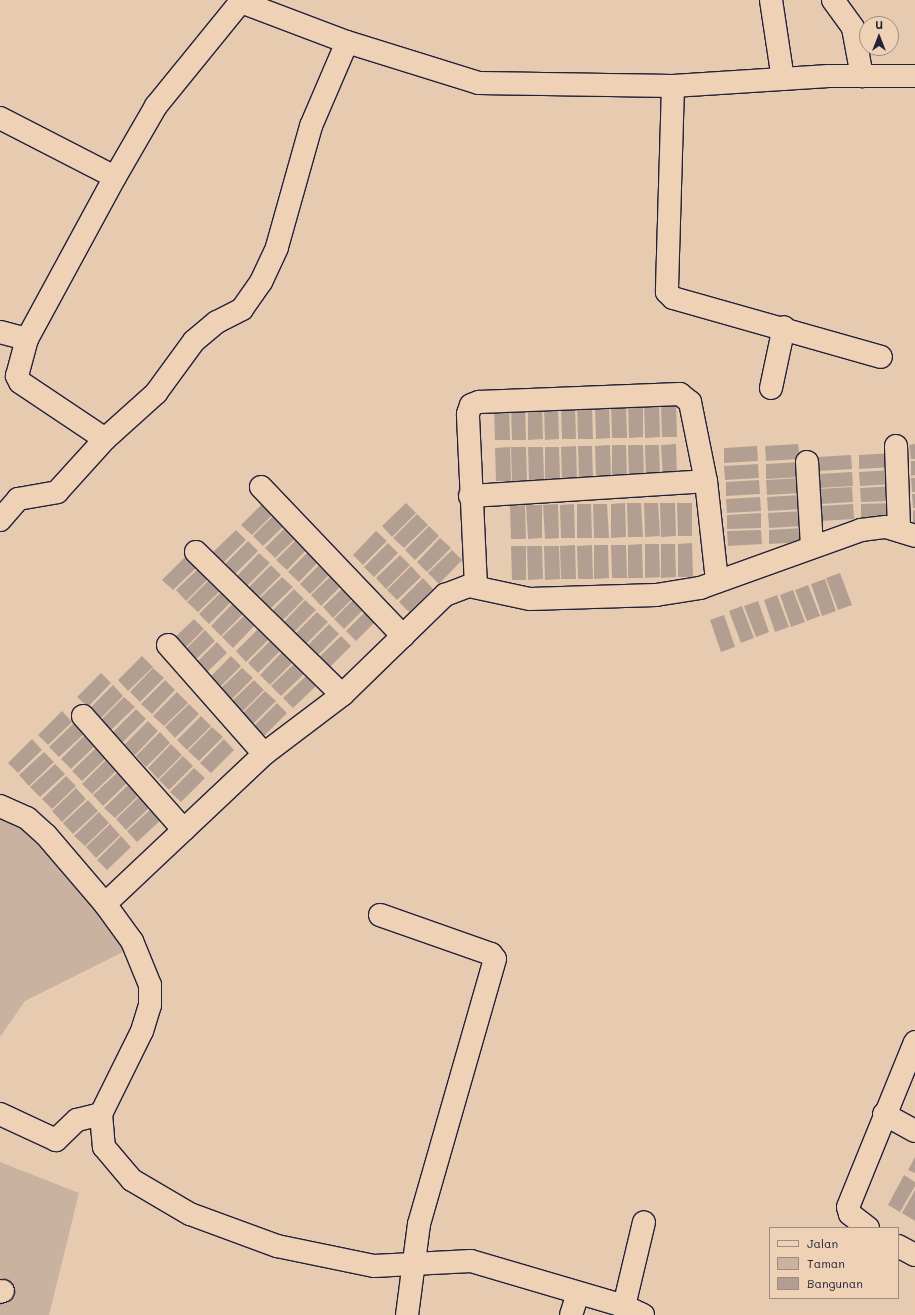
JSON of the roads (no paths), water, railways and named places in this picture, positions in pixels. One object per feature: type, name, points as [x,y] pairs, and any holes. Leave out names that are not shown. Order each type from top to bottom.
[{"type":"street","points":[[771,0],[783,79]]},
{"type":"street","points":[[833,0],[853,28],[862,76]]},
{"type":"street","points":[[105,439],[20,382],[18,368],[27,339],[114,177],[156,106],[242,1],[348,42],[479,83],[673,86],[783,79],[862,76],[915,76]]},
{"type":"street","points":[[0,520],[18,499],[57,492],[105,439],[156,393],[194,341],[217,322],[242,309],[261,282],[276,247],[311,126],[348,42]]},
{"type":"street","points":[[673,86],[667,292],[673,298],[784,327],[881,357]]},
{"type":"street","points":[[0,118],[114,177]]},
{"type":"street","points":[[771,388],[784,327]]},
{"type":"street","points":[[0,332],[27,339]]},
{"type":"street","points":[[476,586],[470,496],[468,414],[471,405],[479,402],[680,394],[690,402],[706,481],[717,580]]},
{"type":"street","points":[[105,904],[264,754],[342,695],[445,596],[476,586],[530,599],[591,599],[656,596],[700,588],[717,580],[861,530],[907,533],[896,446]]},
{"type":"street","points":[[806,462],[812,546]]},
{"type":"street","points":[[470,496],[706,481]]},
{"type":"street","points":[[261,487],[403,636]]},
{"type":"street","points":[[196,552],[342,695]]},
{"type":"street","points":[[168,645],[264,754]]},
{"type":"street","points":[[82,716],[184,830]]},
{"type":"street","points":[[0,806],[27,818],[46,835],[105,904],[132,941],[150,985],[150,1005],[142,1031],[101,1114],[100,1134],[113,1161],[132,1180],[190,1214],[238,1234],[330,1260],[374,1266],[470,1261],[634,1311],[644,1222]]},
{"type":"street","points":[[380,916],[491,954],[495,959],[419,1224],[407,1315]]},
{"type":"street","points":[[867,1227],[850,1214],[844,1214],[915,1042]]},
{"type":"street","points":[[0,1114],[56,1140],[78,1120],[101,1114]]},
{"type":"street","points":[[884,1114],[915,1131]]},
{"type":"street","points":[[899,1247],[915,1255]]},
{"type":"street","points":[[571,1315],[578,1293]]}]
